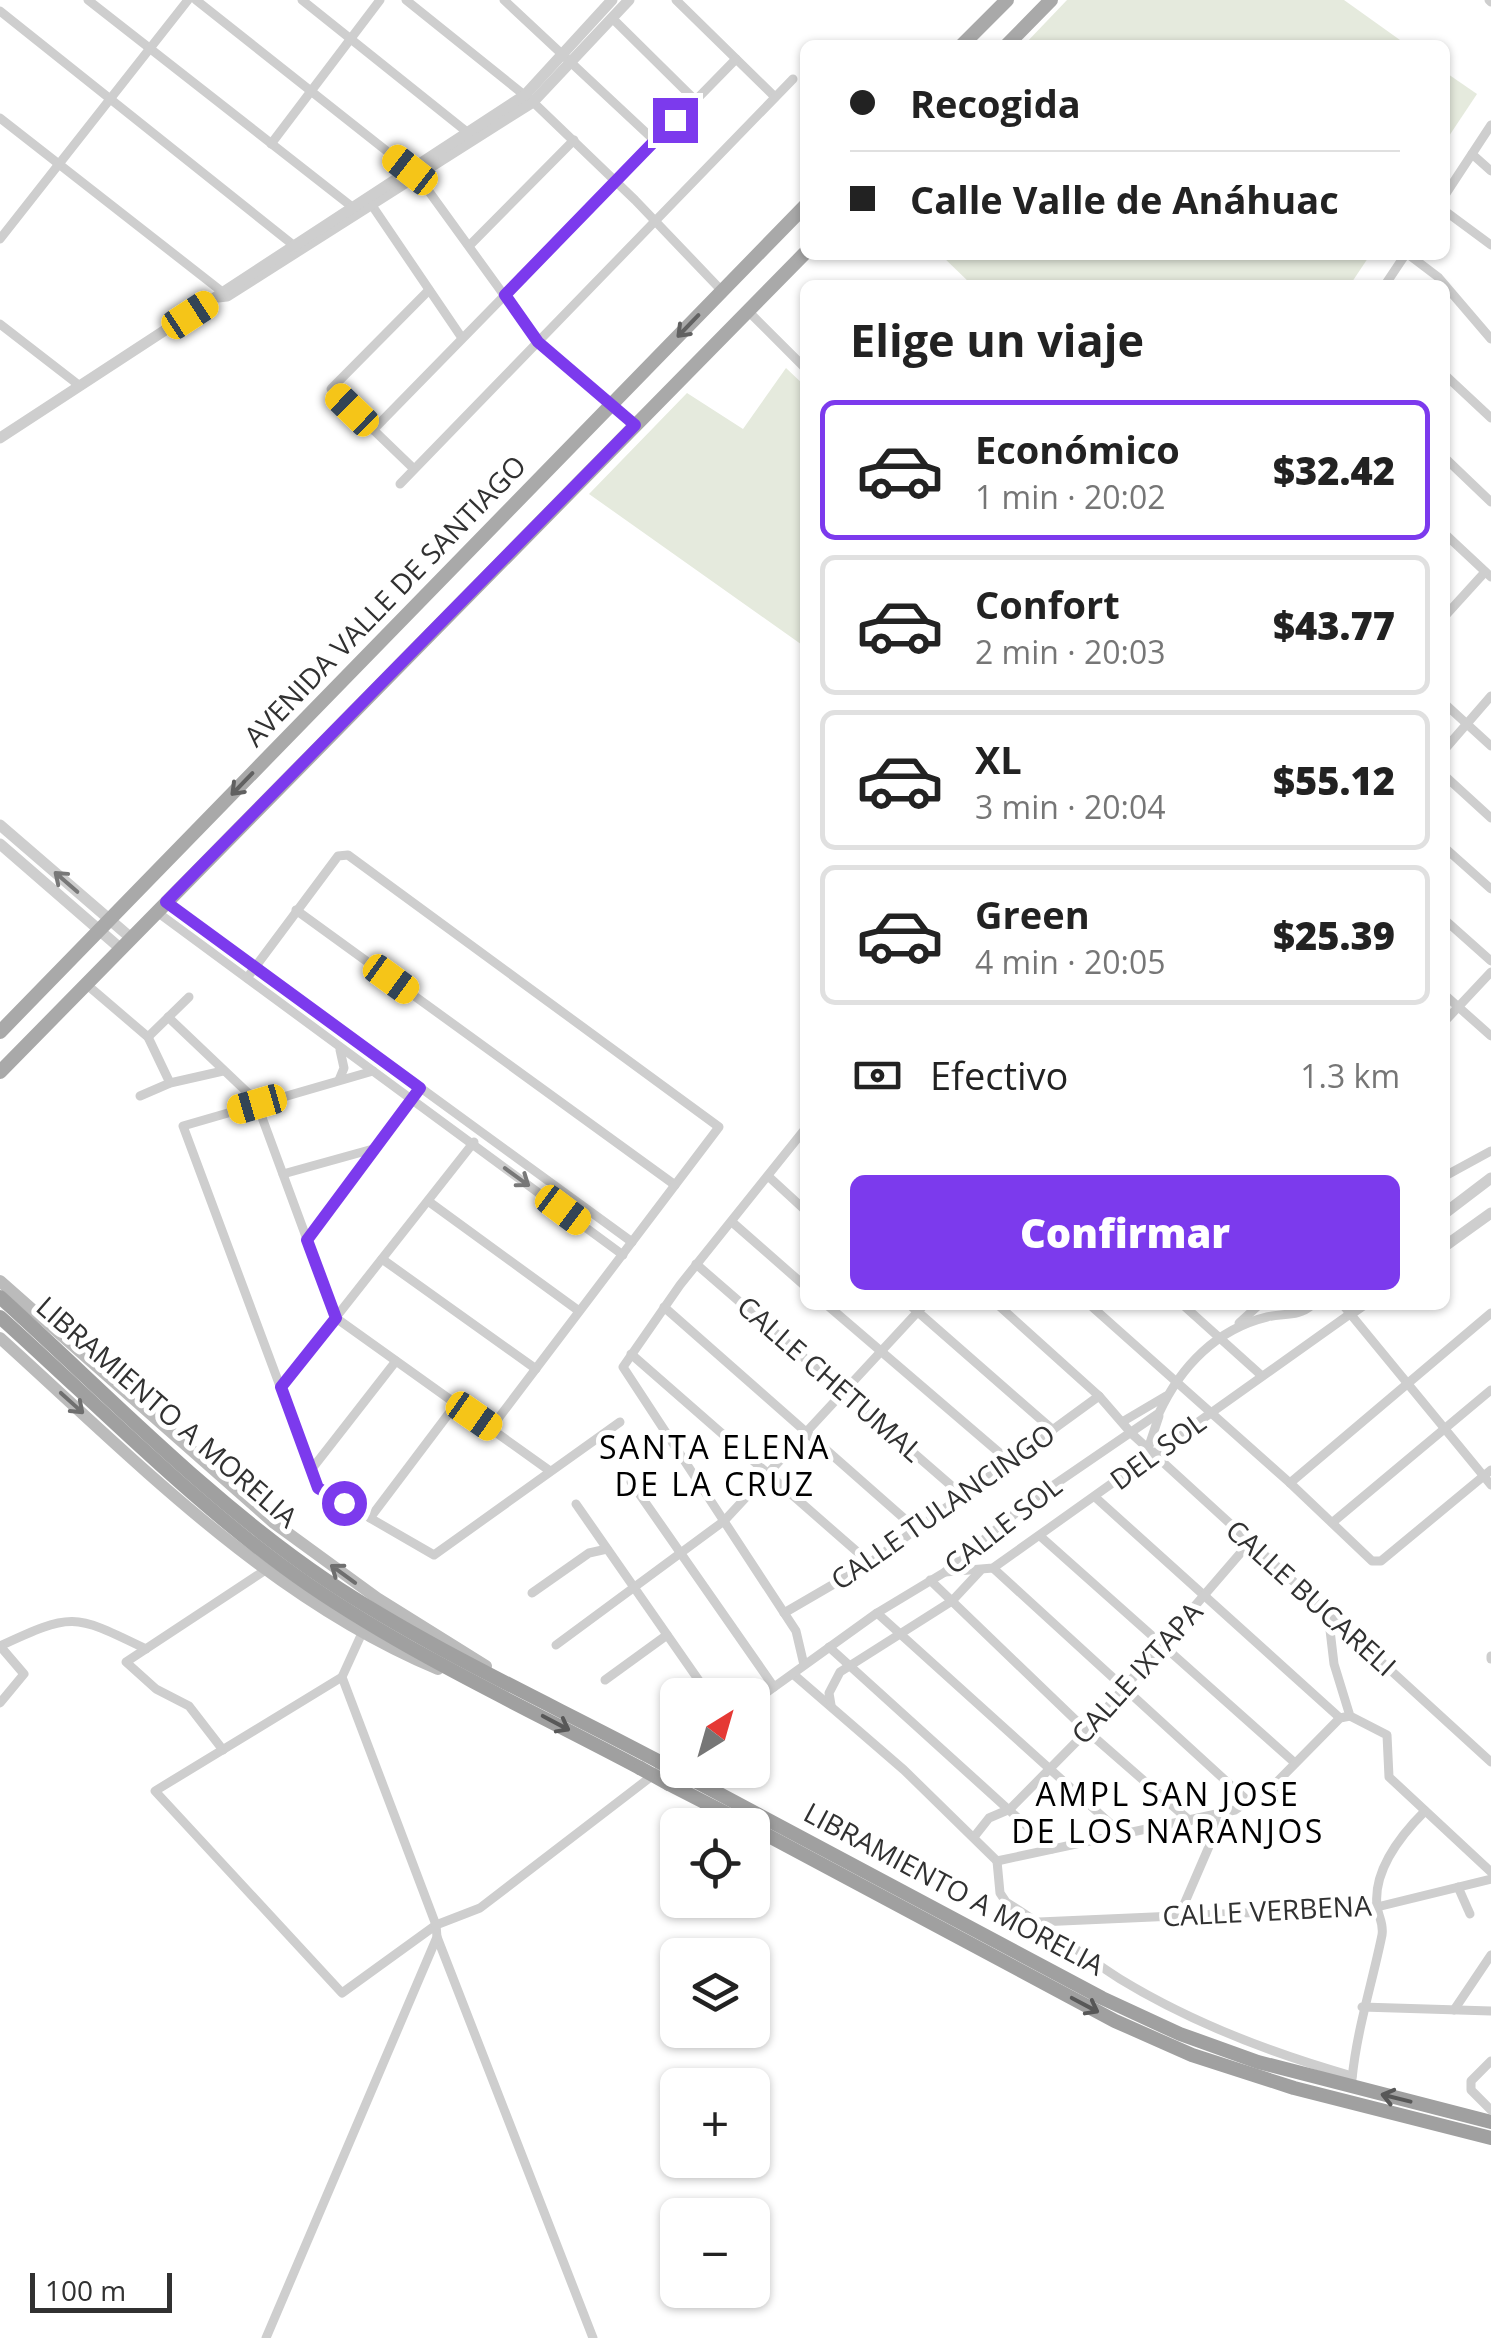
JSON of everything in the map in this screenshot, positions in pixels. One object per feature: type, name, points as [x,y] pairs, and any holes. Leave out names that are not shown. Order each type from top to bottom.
[{"type":"highway","name":"LIBRAMIENTO A MORELIA","points":[[0,1298],[219,1496],[295,1558],[406,1630],[1140,2017],[1216,2049],[1352,2081],[1491,2122]]},
{"type":"highway","name":"LIBRAMIENTO A MORELIA","points":[[0,1317],[202,1499],[305,1583],[378,1629],[716,1808]]},
{"type":"highway","name":"LIBRAMIENTO A MORELIA","points":[[770,1836],[1115,2021],[1192,2056],[1294,2088],[1491,2138]]},
{"type":"main road","points":[[967,40],[1007,0]]},
{"type":"main road","points":[[1012,40],[1051,0]]},
{"type":"main road","name":"AVENIDA VALLE DE SANTIAGO","points":[[0,1032],[800,211]]},
{"type":"main road","name":"AVENIDA VALLE DE SANTIAGO","points":[[0,1072],[800,257]]},
{"type":"main road","points":[[0,1281],[274,1524],[377,1598],[544,1700]]},
{"type":"main road","points":[[0,1338],[194,1512],[267,1569],[362,1633],[507,1698]]},
{"type":"street","points":[[88,0],[351,206]]},
{"type":"street","points":[[2,231],[188,0]]},
{"type":"street","points":[[196,0],[414,172],[538,342],[635,425]]},
{"type":"street","points":[[302,0],[468,132]]},
{"type":"street","points":[[271,144],[380,0]]},
{"type":"street","points":[[406,0],[529,98],[722,291]]},
{"type":"street","points":[[504,0],[656,141]]},
{"type":"street","points":[[222,295],[351,206],[414,172],[529,98],[612,0]]},
{"type":"street","points":[[568,56],[629,0]]},
{"type":"street","points":[[676,0],[775,98]]},
{"type":"street","points":[[0,12],[292,244]]},
{"type":"street","points":[[612,18],[695,100]]},
{"type":"street","points":[[373,430],[736,59]]},
{"type":"street","points":[[400,484],[793,79]]},
{"type":"street","points":[[0,438],[372,204],[468,132],[529,98]]},
{"type":"street","points":[[0,118],[222,295]]},
{"type":"street","points":[[1450,187],[1491,126]]},
{"type":"street","points":[[470,245],[574,140]]},
{"type":"street","points":[[1472,154],[1491,171]]},
{"type":"street","points":[[372,204],[462,338]]},
{"type":"street","points":[[1450,216],[1491,245]]},
{"type":"street","points":[[1414,260],[1441,280]]},
{"type":"street","points":[[414,469],[330,389],[429,290]]},
{"type":"street","points":[[1450,291],[1491,340]]},
{"type":"street","points":[[748,311],[800,363]]},
{"type":"street","points":[[0,324],[80,386]]},
{"type":"street","points":[[1450,380],[1491,418]]},
{"type":"street","points":[[1450,463],[1491,502]]},
{"type":"street","points":[[1450,539],[1488,575],[1450,611]]},
{"type":"street","points":[[1450,743],[1491,696]]},
{"type":"street","points":[[1450,709],[1491,746]]},
{"type":"street","points":[[1450,781],[1491,818]]},
{"type":"street","points":[[0,825],[104,925]]},
{"type":"street","points":[[0,844],[126,944]]},
{"type":"street","points":[[1450,853],[1491,890]]},
{"type":"street","points":[[247,978],[338,856],[348,855],[720,1127],[490,1428]]},
{"type":"street","points":[[162,907],[255,967],[632,1242]]},
{"type":"street","points":[[162,907],[247,978],[622,1255]]},
{"type":"street","points":[[296,910],[675,1185]]},
{"type":"street","points":[[1450,925],[1491,962]]},
{"type":"street","points":[[1450,1016],[1491,972]]},
{"type":"street","points":[[86,984],[148,1037],[170,1083]]},
{"type":"street","points":[[148,1037],[189,997]]},
{"type":"street","points":[[1450,999],[1491,1036]]},
{"type":"street","points":[[168,1017],[248,1093]]},
{"type":"street","points":[[336,1044],[344,1062],[340,1080]]},
{"type":"street","points":[[140,1096],[170,1083],[223,1071]]},
{"type":"street","points":[[372,1071],[183,1126],[318,1488],[434,1555],[620,1422]]},
{"type":"street","points":[[307,1240],[420,1088]]},
{"type":"street","points":[[257,1104],[336,1318],[550,1471]]},
{"type":"street","points":[[281,1387],[482,1133]]},
{"type":"street","points":[[800,1137],[696,1264],[623,1367],[796,1631],[804,1664]]},
{"type":"street","points":[[283,1174],[375,1149]]},
{"type":"street","points":[[1450,1173],[1491,1152]]},
{"type":"street","points":[[768,1176],[800,1205]]},
{"type":"street","points":[[1450,1209],[1491,1178]]},
{"type":"street","points":[[428,1202],[580,1312]]},
{"type":"street","points":[[1450,1242],[1491,1213]]},
{"type":"street","points":[[732,1222],[800,1282]]},
{"type":"street","points":[[382,1259],[536,1369]]},
{"type":"street","name":"CALLE CHETUMAL","points":[[696,1264],[962,1496]]},
{"type":"street","points":[[664,1307],[916,1529]]},
{"type":"street","points":[[834,1310],[1009,1462]]},
{"type":"street","points":[[556,1645],[724,1521],[915,1310]]},
{"type":"street","points":[[920,1310],[1053,1430]]},
{"type":"street","name":"CALLE BUCARELI","points":[[1003,1310],[1098,1396],[1150,1451],[1491,1762]]},
{"type":"street","points":[[1095,1310],[1375,1562],[1487,1473]]},
{"type":"street","points":[[1189,1310],[1262,1376]]},
{"type":"street","points":[[1239,1324],[1254,1310]]},
{"type":"street","points":[[1276,1310],[1280,1314]]},
{"type":"street","name":"CALLE SOL","points":[[930,1580],[1029,1502],[1159,1413],[1168,1394],[1218,1336],[1239,1324],[1303,1310]]},
{"type":"street","name":"DEL SOL","points":[[945,1572],[993,1568],[1095,1497],[1150,1451],[1262,1376],[1344,1310]]},
{"type":"street","points":[[1349,1310],[1445,1430],[1487,1473],[1491,1486]]},
{"type":"street","points":[[1290,1482],[1491,1313]]},
{"type":"street","points":[[631,1354],[870,1563]]},
{"type":"street","points":[[312,1470],[396,1361]]},
{"type":"street","points":[[1332,1522],[1491,1390]]},
{"type":"street","points":[[1122,1422],[1168,1394]]},
{"type":"street","name":"CALLE TULANCINGO","points":[[784,1613],[870,1563],[1098,1396]]},
{"type":"street","points":[[370,1518],[456,1404]]},
{"type":"street","points":[[1150,1451],[1159,1413]]},
{"type":"street","points":[[631,1482],[774,1687]]},
{"type":"street","points":[[1095,1497],[1345,1717],[1386,1735],[1389,1777],[1491,1876]]},
{"type":"street","points":[[576,1504],[697,1678]]},
{"type":"street","points":[[1040,1536],[1295,1763]]},
{"type":"street","name":"CALLE IXTAPA","points":[[974,1837],[989,1818],[1010,1808],[1087,1731],[1250,1542]]},
{"type":"street","points":[[532,1592],[588,1553],[607,1549]]},
{"type":"street","points":[[993,1568],[1249,1802]]},
{"type":"street","points":[[223,1750],[189,1706],[156,1689],[126,1662],[267,1569]]},
{"type":"street","points":[[831,1705],[832,1681],[850,1664],[952,1602],[980,1571]]},
{"type":"street","points":[[770,1690],[877,1612],[930,1580],[1087,1731],[1190,1821]]},
{"type":"street","points":[[877,1612],[1123,1835]]},
{"type":"street","points":[[1328,1613],[1345,1717]]},
{"type":"street","points":[[0,1703],[24,1674],[0,1646],[54,1621],[72,1618],[91,1622],[146,1649]]},
{"type":"street","points":[[362,1633],[342,1677],[155,1791],[342,1993],[436,1931],[480,1908],[660,1770]]},
{"type":"street","points":[[606,1680],[667,1635]]},
{"type":"street","points":[[829,1646],[1052,1849]]},
{"type":"street","points":[[793,1674],[997,1860],[1002,1898],[1121,1979],[1210,2026],[1352,2081],[1362,2007],[1382,1934],[1377,1907],[1391,1854],[1425,1811]]},
{"type":"street","points":[[342,1677],[593,2338]]},
{"type":"street","points":[[997,1860],[1222,1814],[1272,1786],[1345,1717]]},
{"type":"street","points":[[1272,1786],[1283,1802]]},
{"type":"street","points":[[1180,1916],[1222,1814]]},
{"type":"street","name":"CALLE VERBENA","points":[[1039,1922],[1377,1907],[1491,1876]]},
{"type":"street","points":[[1458,1887],[1470,1914]]},
{"type":"street","points":[[266,2338],[436,1931]]},
{"type":"street","points":[[1454,2010],[1491,1955]]},
{"type":"street","points":[[1362,2007],[1491,2011]]},
{"type":"street","points":[[1491,2062],[1471,2081],[1471,2090],[1491,2110]]},
{"type":"shaded area","points":[[1067,0],[1344,0],[1400,40],[1029,40]]},
{"type":"shaded area","points":[[1450,75],[1477,94],[1450,134]]},
{"type":"shaded area","points":[[946,260],[1367,260],[1353,280],[967,280]]},
{"type":"shaded area","points":[[786,368],[800,381],[800,643],[589,494],[687,393],[743,429]]},
{"type":"district","name":"SANTA ELENA DE LA CRUZ","points":[[715,1466]]},
{"type":"district","name":"AMPL SAN JOSE DE LOS NARANJOS","points":[[1168,1814]]},
{"type":"route","points":[[344,1503],[318,1488],[281,1387],[336,1318],[307,1240],[420,1088],[166,902],[635,425],[538,342],[505,295],[675,120]]}]
